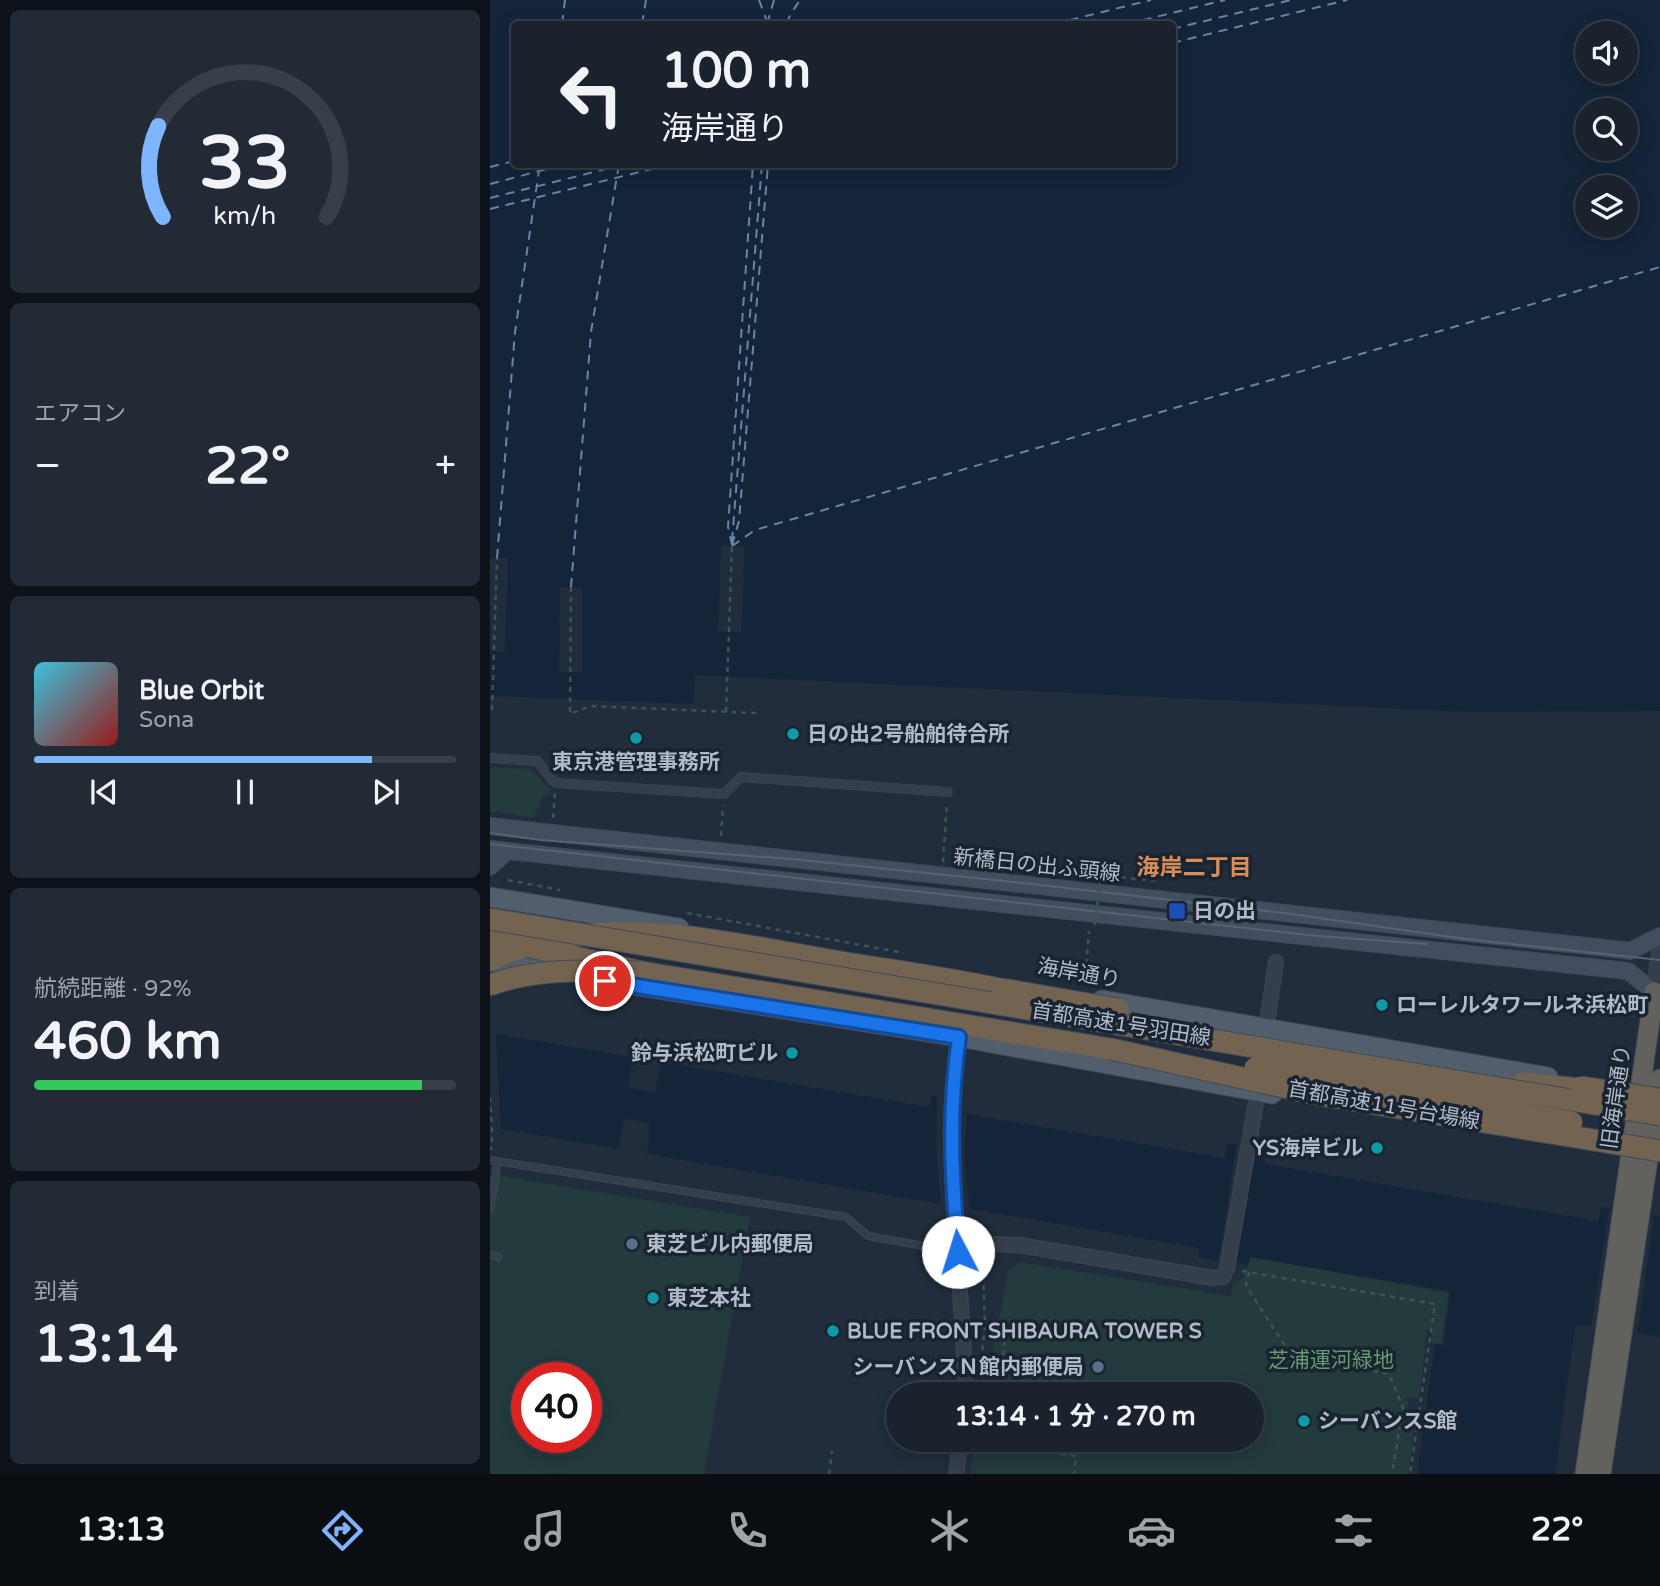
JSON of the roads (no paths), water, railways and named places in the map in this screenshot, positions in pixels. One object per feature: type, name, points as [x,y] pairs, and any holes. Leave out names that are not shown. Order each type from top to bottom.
[{"type":"highway","name":"首都高速1号羽田線","points":[[490,919],[1385,1068],[1651,1096]]},
{"type":"highway","points":[[490,960],[527,946],[575,935],[648,933],[734,944],[1651,1096]]},
{"type":"highway","points":[[490,938],[642,972],[1111,1049]]},
{"type":"highway","points":[[490,985],[518,977],[558,971],[642,972]]},
{"type":"highway","points":[[1002,989],[1216,1039]]},
{"type":"highway","name":"旧海岸通り","points":[[1615,1331],[1632,1211],[1650,1155],[1654,992]]},
{"type":"highway","name":"首都高速1号羽田線","points":[[1111,1049],[1323,1078],[1660,1137]]},
{"type":"highway","name":"首都高速11号台場線","points":[[1111,1049],[1320,1095],[1650,1155]]},
{"type":"highway","points":[[1385,1068],[1651,1096]]},
{"type":"highway","points":[[1585,1474],[1615,1331]]},
{"type":"highway","points":[[1601,1474],[1615,1331]]},
{"type":"main road","name":"新橋日の出ふ頭線","points":[[490,827],[1630,951],[1660,936]]},
{"type":"main road","name":"新橋日の出ふ頭線","points":[[490,849],[1628,971],[1654,992]]},
{"type":"main road","points":[[490,867],[507,852]]},
{"type":"main road","name":"海岸通り","points":[[490,897],[1651,1096]]},
{"type":"main road","points":[[490,960],[959,1037],[1258,1092],[1650,1155]]},
{"type":"street","points":[[490,758],[537,761],[555,783],[724,794],[741,777],[947,792]]},
{"type":"street","points":[[1654,992],[1660,944]]},
{"type":"street","points":[[958,1252],[995,1244],[1019,1244],[1213,1278],[1223,1277],[1230,1266],[1276,962]]},
{"type":"street","points":[[959,1037],[951,1143],[964,1382]]},
{"type":"street","points":[[956,1474],[959,1452]]},
{"type":"lane","points":[[490,1210],[494,1160],[846,1217],[868,1236],[958,1252]]},
{"type":"lane","points":[[490,1255],[498,1257]]},
{"type":"water","points":[[490,0],[1660,0],[1660,711],[1469,712],[695,675],[693,704],[490,696]]},
{"type":"water","points":[[490,1033],[633,1057],[628,1088],[655,1092],[661,1062],[929,1107],[932,1095],[968,1102],[966,1114],[1225,1158],[1228,1143],[1266,1150],[1265,1164],[1598,1221],[1601,1207],[1660,1217],[1660,1337],[1594,1326],[1575,1326],[1555,1474],[1417,1474],[1435,1344],[1444,1345],[1450,1291],[1250,1257],[1248,1265],[1198,1257],[1199,1248],[647,1154],[650,1123],[624,1119],[619,1149],[490,1127]]},
{"type":"tram line","points":[[490,833],[541,840],[792,859],[1023,883],[1284,913],[1466,939],[1660,960]]},
{"type":"tram line","points":[[490,844],[1317,936],[1427,944]]},
{"type":"place","name":"日の出2号船舶待合所","points":[[793,734]]},
{"type":"place","name":"東京港管理事務所","points":[[636,738]]},
{"type":"place","name":"日の出","points":[[1177,911]]},
{"type":"place","name":"ローレルタワールネ浜松町","points":[[1382,1005]]},
{"type":"place","name":"鈴与浜松町ビル","points":[[792,1053]]},
{"type":"place","name":"YS海岸ビル","points":[[1377,1148]]},
{"type":"place","name":"東芝ビル内郵便局","points":[[632,1244]]},
{"type":"place","name":"東芝本社","points":[[653,1298]]},
{"type":"place","name":"BLUE FRONT SHIBAURA TOWER S","points":[[833,1331]]},
{"type":"place","name":"シーバンスＮ館内郵便局","points":[[1098,1367]]},
{"type":"place","name":"シーバンスS館","points":[[1304,1421]]},
{"type":"district","name":"海岸二丁目","points":[[1194,867]]},
{"type":"park label","name":"芝浦運河緑地","points":[[1331,1360]]}]
